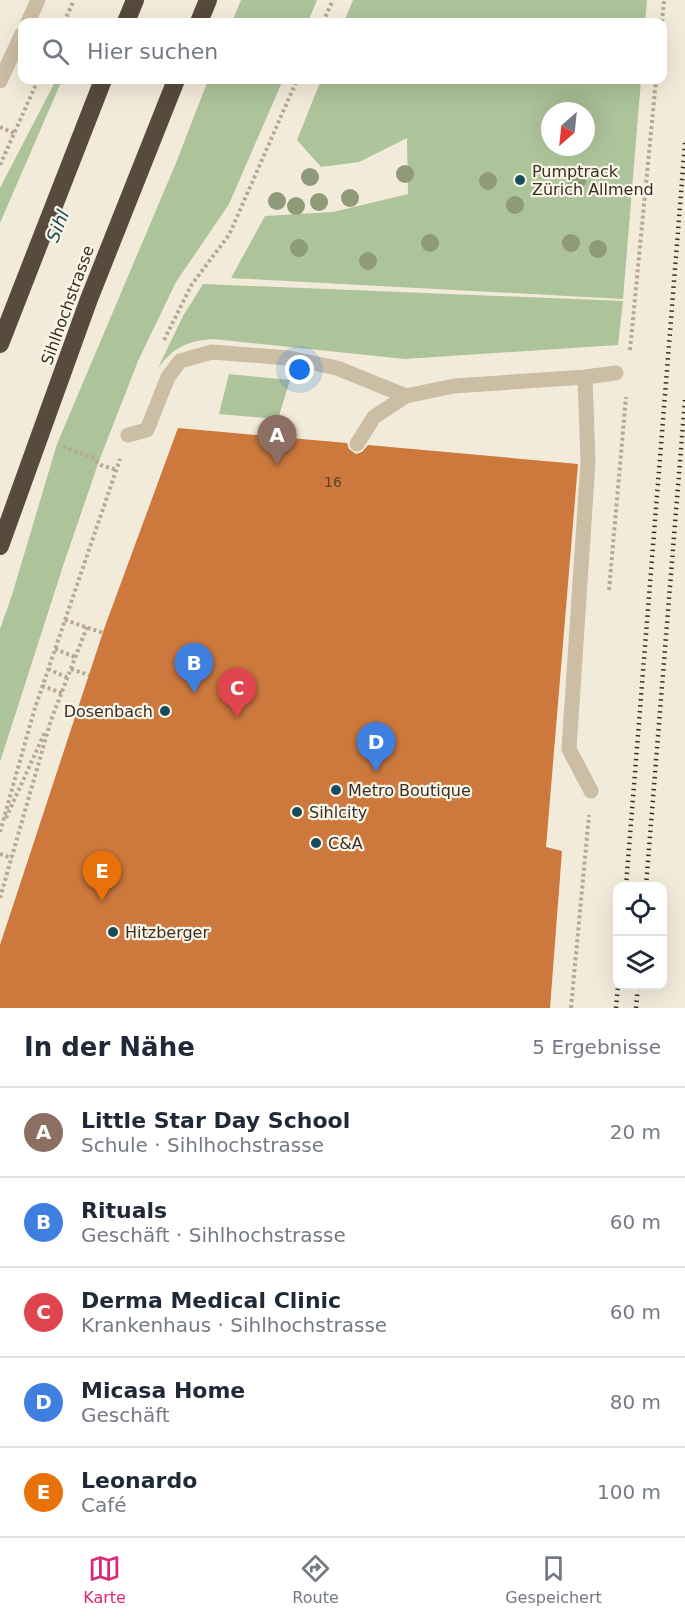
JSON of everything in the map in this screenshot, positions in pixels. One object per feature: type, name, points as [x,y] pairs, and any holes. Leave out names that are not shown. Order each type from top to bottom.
[{"type":"highway","points":[[128,18],[135,0]]},
{"type":"highway","points":[[201,18],[208,0]]},
{"type":"highway","points":[[0,344],[101,84]]},
{"type":"highway","name":"Sihlhochstrasse","points":[[0,546],[89,299],[174,84]]},
{"type":"street","points":[[30,18],[38,0]]},
{"type":"street","points":[[0,81],[18,43]]},
{"type":"street","points":[[128,435],[147,430],[168,377],[180,361],[212,352],[289,358],[338,368],[406,396]]},
{"type":"street","points":[[357,444],[374,417],[406,396],[454,386],[616,373]]},
{"type":"street","points":[[585,377],[588,462],[569,749],[591,791]]},
{"type":"path","points":[[66,18],[74,0]]},
{"type":"path","points":[[324,18],[333,0]]},
{"type":"path","points":[[662,18],[664,0]]},
{"type":"path","points":[[0,165],[36,84]]},
{"type":"path","points":[[629,359],[656,84]]},
{"type":"path","points":[[0,127],[14,133]]},
{"type":"path","points":[[609,593],[626,394]]},
{"type":"path","points":[[58,445],[92,457],[100,465],[117,470]]},
{"type":"path","points":[[65,620],[103,633]]},
{"type":"path","points":[[1,830],[51,720],[87,627]]},
{"type":"path","points":[[55,649],[75,657]]},
{"type":"path","points":[[48,669],[68,678]]},
{"type":"path","points":[[71,669],[89,675]]},
{"type":"path","points":[[42,686],[62,693]]},
{"type":"path","points":[[0,898],[51,720]]},
{"type":"path","points":[[571,1008],[591,791]]},
{"type":"path","points":[[0,854],[12,858]]},
{"type":"green space","points":[[241,0],[317,0],[310,18],[234,18]]},
{"type":"green space","points":[[353,0],[647,0],[645,18],[346,18]]},
{"type":"green space","points":[[54,84],[60,84],[0,223],[0,188]]},
{"type":"green space","points":[[206,84],[281,84],[229,204],[176,282],[138,361],[99,461],[0,762],[0,626],[54,443]]},
{"type":"green space","name":"Pumptrack Zürich Allmend","points":[[319,84],[641,84],[623,299],[231,278],[265,216],[333,212],[408,194],[407,138],[359,162],[321,167],[297,140]]},
{"type":"green space","points":[[203,284],[623,301],[618,345],[405,359],[213,339],[182,346],[158,368],[183,316]]},
{"type":"green space","points":[[229,374],[290,380],[278,419],[219,414]]},
{"type":"pier","points":[[101,0],[240,0],[233,18],[94,18]]},
{"type":"pier","points":[[67,84],[206,84],[176,163],[57,444],[0,629],[0,256]]},
{"type":"building","points":[[178,428],[347,443],[349,449],[356,454],[362,452],[368,445],[578,464],[546,847],[562,851],[550,1008],[0,1008],[0,945],[104,629]]},
{"type":"railway","points":[[626,882],[685,143]]},
{"type":"railway","points":[[646,882],[685,399]]},
{"type":"railway","points":[[616,1008],[618,990]]},
{"type":"railway","points":[[636,1008],[638,990]]},
{"type":"place","name":"Pumptrack Zürich Allmend","points":[[520,180]]},
{"type":"place","name":"Little Star Day School","points":[[277,465]]},
{"type":"place","name":"Rituals","points":[[194,693]]},
{"type":"place","name":"Dosenbach","points":[[165,711]]},
{"type":"place","name":"Derma Medical Clinic","points":[[237,718]]},
{"type":"place","name":"Micasa Home","points":[[376,772]]},
{"type":"place","name":"Metro Boutique","points":[[336,790]]},
{"type":"place","name":"Sihlcity","points":[[297,812]]},
{"type":"place","name":"C&A","points":[[316,843]]},
{"type":"place","name":"Leonardo","points":[[102,901]]},
{"type":"place","name":"Hitzberger","points":[[113,932]]},
{"type":"water label","name":"Sihl","points":[[58,226]]}]
